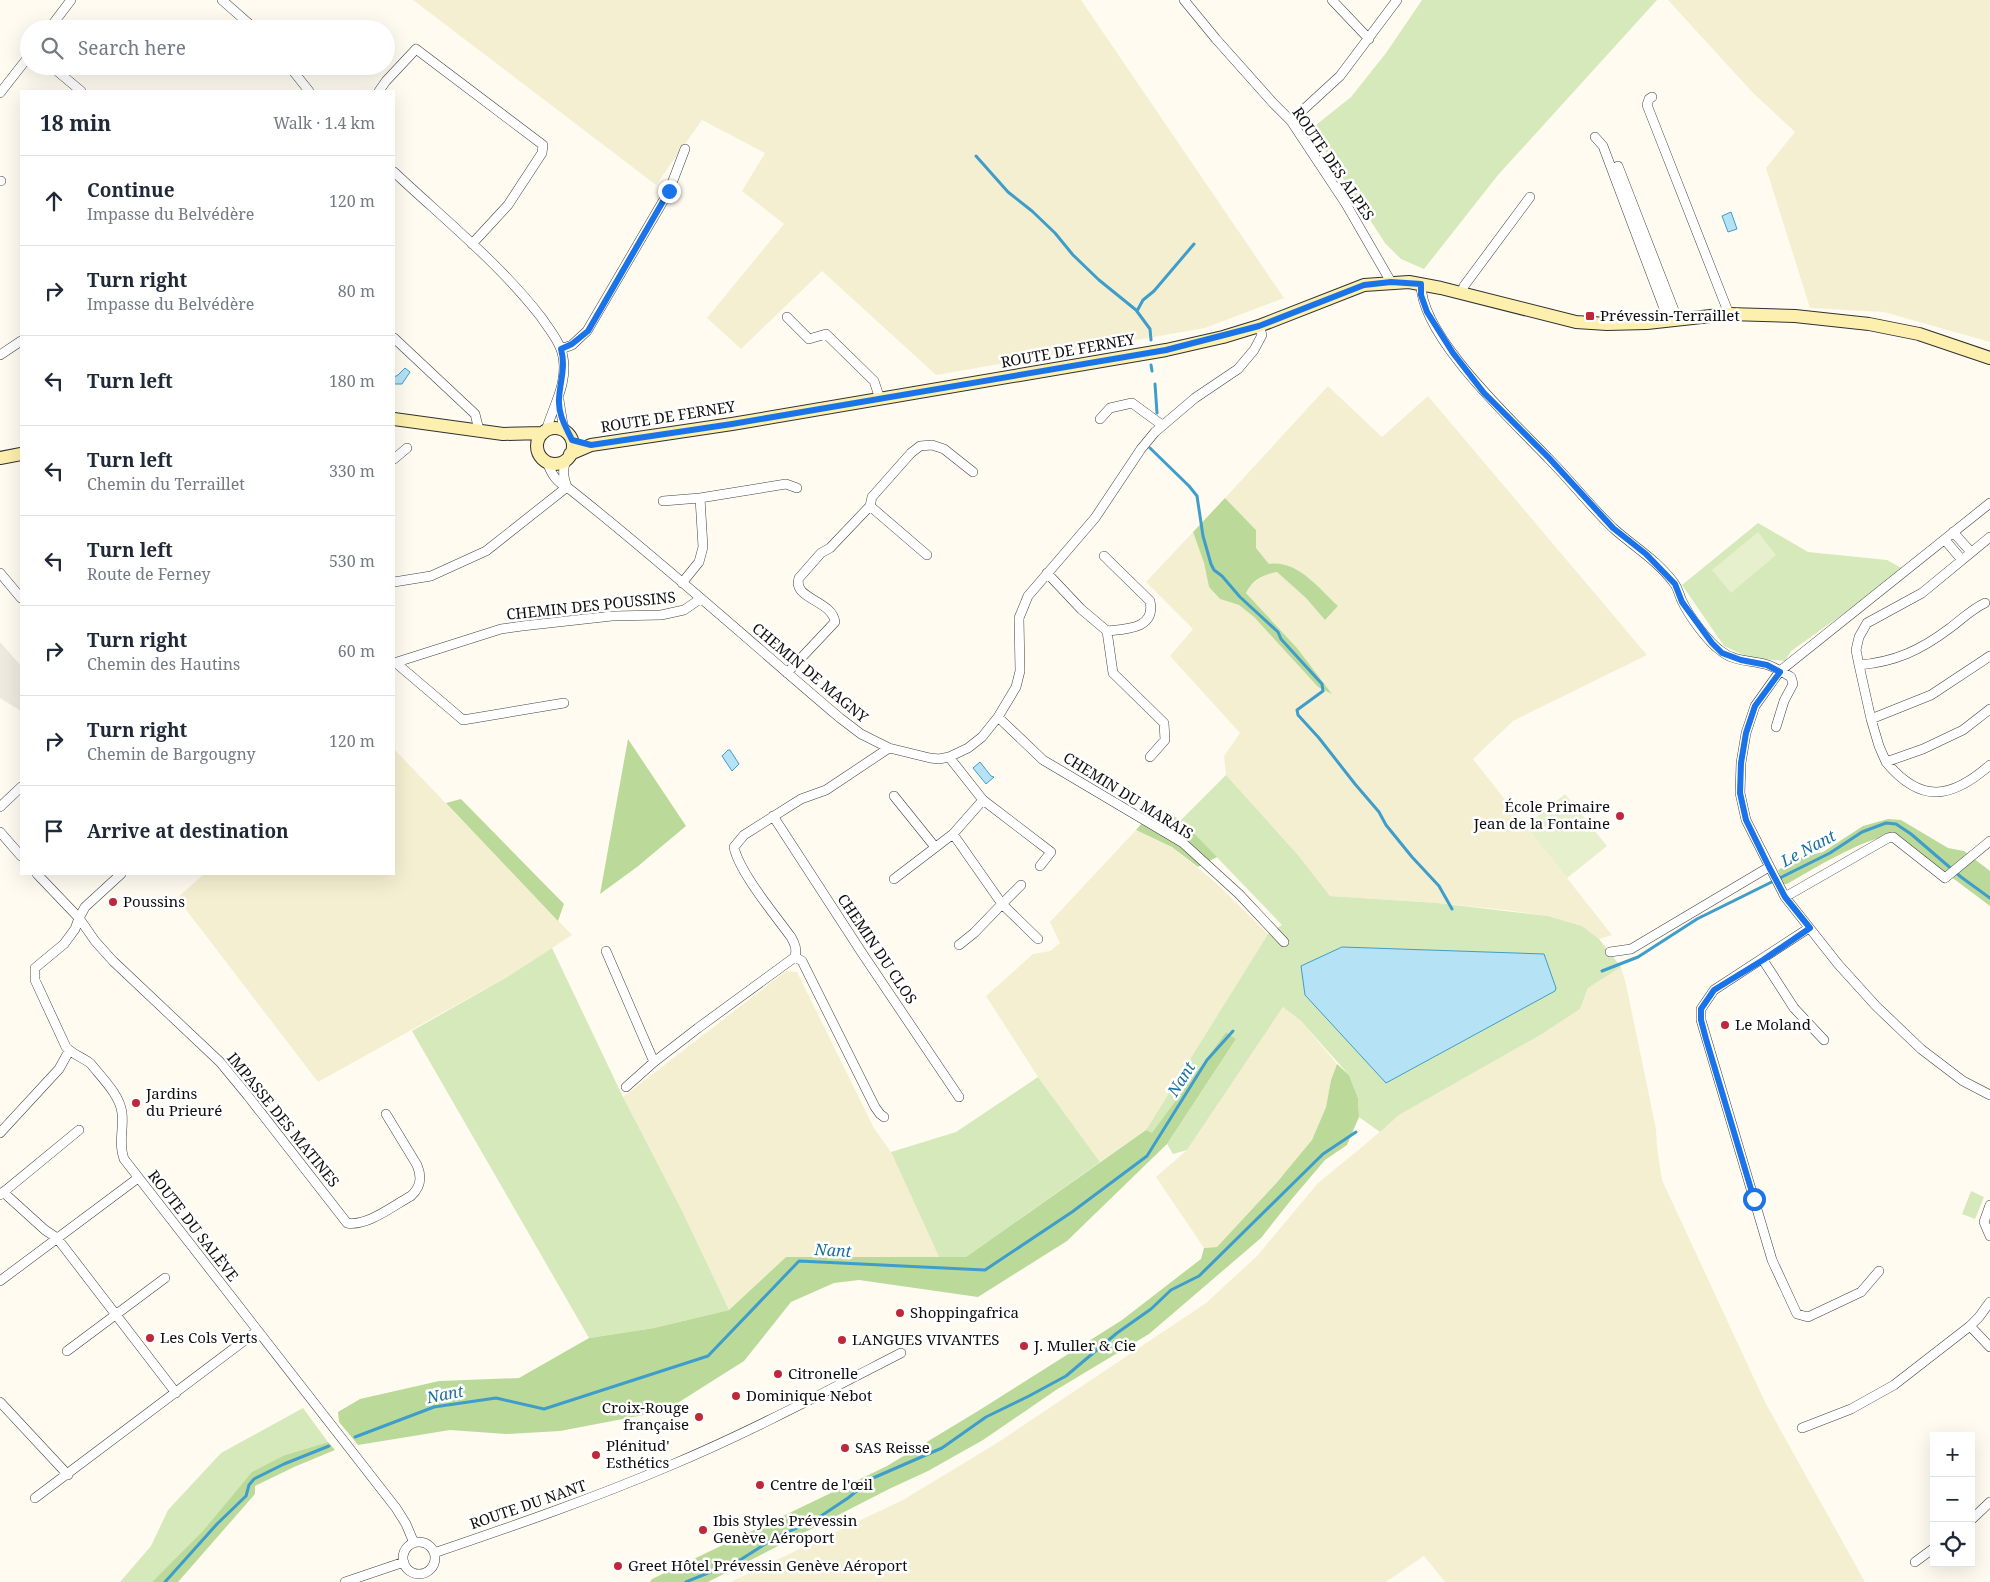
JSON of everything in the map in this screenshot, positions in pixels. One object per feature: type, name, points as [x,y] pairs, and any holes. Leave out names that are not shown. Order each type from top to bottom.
[{"type":"main road","name":"ROUTE DE FERNEY","points":[[569,456],[591,445],[880,399],[1166,350],[1259,326],[1364,285],[1391,282],[1421,284],[1462,293],[1566,321],[1606,324],[1647,323],[1729,314],[1806,317],[1869,324],[1902,329],[1990,358]]},
{"type":"main road","points":[[395,419],[503,434],[524,442],[538,451],[547,462],[557,463],[569,456],[573,445],[569,436],[559,428],[544,432],[503,434]]},
{"type":"main road","points":[[538,451],[538,441],[544,432]]},
{"type":"main road","name":"ROUTE DE FERNEY","points":[[569,436],[591,445]]},
{"type":"main road","points":[[0,458],[20,454]]},
{"type":"street","points":[[56,20],[71,0]]},
{"type":"street","points":[[222,0],[245,20]]},
{"type":"street","name":"ROUTE DES ALPES","points":[[1184,0],[1273,103],[1291,121],[1346,204],[1391,282]]},
{"type":"street","points":[[1332,0],[1368,39]]},
{"type":"street","points":[[1291,121],[1340,76],[1397,0]]},
{"type":"street","points":[[395,71],[416,49],[543,145],[542,153],[517,194],[472,244]]},
{"type":"street","points":[[0,93],[20,67]]},
{"type":"street","points":[[62,75],[80,90]]},
{"type":"street","points":[[296,75],[308,90]]},
{"type":"street","points":[[380,90],[392,75]]},
{"type":"street","points":[[1652,97],[1647,105],[1729,314]]},
{"type":"street","points":[[1595,137],[1603,146],[1672,319]]},
{"type":"street","points":[[561,349],[572,344],[588,331],[669,191],[686,149]]},
{"type":"street","points":[[1618,166],[1672,319]]},
{"type":"street","points":[[395,173],[503,272],[548,327],[561,349],[564,374],[559,400],[544,432]]},
{"type":"street","points":[[1462,293],[1464,286],[1530,197]]},
{"type":"street","points":[[1421,284],[1421,295],[1427,312],[1453,353],[1484,393],[1549,458],[1613,528],[1646,554],[1675,584],[1682,602],[1712,643],[1722,653],[1741,660],[1767,665],[1791,677],[1793,684],[1784,701],[1776,727]]},
{"type":"street","points":[[787,317],[809,339],[826,334],[874,381],[880,399]]},
{"type":"street","name":"CHEMIN DE MAGNY","points":[[547,462],[555,479],[639,544],[700,599],[861,734],[889,748],[939,759],[949,757],[968,748],[982,738],[1010,698],[1019,678],[1018,630],[1022,608],[1036,586],[1094,518],[1141,449],[1162,425],[1195,398],[1238,368],[1254,350],[1262,335],[1259,326]]},
{"type":"street","points":[[395,339],[475,414],[479,430]]},
{"type":"street","points":[[0,356],[20,342]]},
{"type":"street","points":[[559,400],[563,425],[569,436]]},
{"type":"street","points":[[1100,419],[1110,408],[1132,402],[1162,425]]},
{"type":"street","points":[[787,673],[835,622],[834,616],[830,611],[820,602],[810,598],[800,588],[799,578],[821,553],[830,548],[870,506],[872,497],[911,453],[920,446],[932,445],[944,449],[973,472]]},
{"type":"street","points":[[395,458],[407,448]]},
{"type":"street","points":[[395,582],[431,576],[486,551],[567,487],[563,478],[563,471],[569,456]]},
{"type":"street","points":[[663,502],[786,484],[792,484],[798,488]]},
{"type":"street","points":[[682,583],[699,562],[703,547],[700,498]]},
{"type":"street","points":[[1990,503],[1780,672],[1755,706],[1746,733],[1741,763],[1740,793],[1746,820],[1785,897],[1838,964],[1894,1025],[1942,1066],[1990,1095]]},
{"type":"street","points":[[870,506],[927,555]]},
{"type":"street","points":[[1953,532],[1971,552]]},
{"type":"street","points":[[1990,537],[1922,593],[1866,623],[1859,637],[1856,650],[1879,746],[1886,762],[1897,775],[1916,789],[1928,792],[1943,792],[1962,785],[1990,764]]},
{"type":"street","points":[[1945,540],[1962,560]]},
{"type":"street","points":[[1104,556],[1150,601],[1152,609],[1146,621],[1135,628],[1107,631]]},
{"type":"street","points":[[0,573],[20,597]]},
{"type":"street","points":[[1047,574],[1107,631],[1113,672],[1164,723],[1165,740],[1150,757]]},
{"type":"street","name":"CHEMIN DES POUSSINS","points":[[395,663],[501,629],[612,616],[667,614],[684,610],[700,599]]},
{"type":"street","points":[[1859,665],[1876,664],[1906,656],[1935,639],[1985,603]]},
{"type":"street","points":[[1871,719],[1931,695],[1990,656]]},
{"type":"street","name":"CHEMIN DES POUSSINS","points":[[395,663],[463,720],[564,703]]},
{"type":"street","points":[[1886,762],[1922,749],[1963,730],[1990,709]]},
{"type":"street","name":"CHEMIN DU MARAIS","points":[[998,717],[1043,760],[1183,844],[1239,894],[1284,942]]},
{"type":"street","points":[[626,1087],[654,1062],[795,957],[795,945],[791,937],[744,870],[734,847],[744,835],[773,816],[801,799],[826,790],[889,748]]},
{"type":"street","points":[[949,757],[983,800],[1051,852],[1040,866]]},
{"type":"street","points":[[0,807],[20,788]]},
{"type":"street","points":[[894,796],[936,847]]},
{"type":"street","points":[[894,879],[953,834],[983,800]]},
{"type":"street","name":"CHEMIN DU CLOS","points":[[773,816],[959,1097]]},
{"type":"street","points":[[0,832],[20,855]]},
{"type":"street","points":[[953,834],[1002,904],[1038,940]]},
{"type":"street","points":[[1785,897],[1888,838],[1893,837],[1945,878],[1990,841]]},
{"type":"street","points":[[1610,952],[1631,949],[1771,870]]},
{"type":"street","points":[[38,875],[79,918],[91,901],[120,875]]},
{"type":"street","points":[[959,945],[974,933],[1021,885]]},
{"type":"street","name":"ROUTE DU SALÈVE","points":[[79,918],[71,936],[64,944],[40,962],[35,968],[34,975],[61,1038],[69,1051],[86,1059],[120,1104],[123,1120],[121,1150],[124,1159],[396,1508],[406,1524],[414,1543]]},
{"type":"street","name":"IMPASSE DES MATINES","points":[[79,918],[95,941],[113,961],[220,1062],[348,1223],[354,1224],[366,1221],[412,1196],[420,1184],[421,1174],[417,1165],[386,1114]]},
{"type":"street","points":[[1810,928],[1714,990],[1701,1009],[1706,1039],[1772,1260],[1797,1314],[1808,1317],[1861,1292],[1879,1271]]},
{"type":"street","points":[[606,951],[654,1062]]},
{"type":"street","points":[[795,957],[802,961],[875,1107],[884,1117]]},
{"type":"street","points":[[1763,960],[1794,1008],[1824,1040]]},
{"type":"street","points":[[0,1133],[59,1069],[69,1051]]},
{"type":"street","points":[[79,1130],[2,1194],[57,1238],[176,1393]]},
{"type":"street","points":[[0,1281],[138,1178]]},
{"type":"street","points":[[1990,1205],[1984,1222],[1990,1236]]},
{"type":"street","points":[[68,1351],[165,1278]]},
{"type":"street","points":[[1802,1428],[1851,1409],[1894,1384],[1970,1326],[1990,1302]]},
{"type":"street","points":[[1970,1326],[1990,1347]]},
{"type":"street","points":[[35,1498],[257,1331]]},
{"type":"street","name":"ROUTE DU NANT","points":[[434,1552],[584,1500],[663,1469],[750,1429],[901,1353]]},
{"type":"street","points":[[0,1402],[68,1475]]},
{"type":"street","points":[[1975,1516],[1990,1502]]},
{"type":"street","points":[[414,1543],[424,1543],[434,1552],[433,1565],[424,1577],[410,1571],[404,1562],[404,1552],[408,1546],[414,1543]]},
{"type":"street","points":[[1915,1562],[1930,1551]]},
{"type":"street","points":[[345,1582],[404,1562]]},
{"type":"shaded area","points":[[413,0],[1081,0],[1284,298],[1205,328],[936,375],[822,271],[741,349],[707,318],[784,224],[742,191],[765,153],[702,120],[656,185]]},
{"type":"shaded area","points":[[1668,0],[1990,0],[1990,342],[1884,312],[1810,308],[1766,168],[1795,132],[1753,93]]},
{"type":"shaded area","points":[[1328,386],[1382,437],[1428,396],[1647,655],[1513,721],[1473,759],[1612,935],[1599,939],[1582,926],[1548,916],[1505,910],[1437,903],[1330,896],[1298,855],[1226,775],[1224,756],[1240,733],[1170,656],[1193,629],[1146,582],[1193,532],[1204,563],[1209,587],[1220,599],[1239,605],[1254,617],[1318,687],[1331,693],[1297,648],[1246,593],[1249,587],[1265,574],[1277,572],[1306,598],[1325,620],[1338,606],[1269,564],[1256,548],[1256,530],[1225,498]]},
{"type":"shaded area","points":[[0,642],[20,665],[20,710],[0,698]]},
{"type":"shaded area","points":[[395,750],[572,935],[512,974],[318,1082],[177,898],[203,875],[395,875]]},
{"type":"shaded area","points":[[1136,830],[1172,847],[1215,882],[1268,934],[1146,1130],[1100,1162],[1038,1077],[986,996],[1033,954],[1050,951],[1060,943],[1050,922]]},
{"type":"shaded area","points":[[1621,967],[1656,1129],[1662,1180],[1765,1402],[1865,1582],[1445,1582],[1424,1556],[1386,1582],[730,1582],[903,1500],[997,1443],[1206,1303],[1257,1256],[1318,1183],[1399,1115],[1542,1034],[1580,1009],[1588,988]]},
{"type":"shaded area","points":[[786,971],[797,972],[874,1128],[891,1152],[939,1257],[786,1257],[729,1310],[623,1097]]},
{"type":"shaded area","points":[[1283,1007],[1301,1021],[1337,1064],[1331,1080],[1326,1107],[1312,1140],[1294,1163],[1217,1247],[1204,1248],[1156,1177],[1187,1150]]},
{"type":"green space","points":[[1422,0],[1657,0],[1498,175],[1424,269],[1401,259],[1385,243],[1311,129],[1351,97],[1386,53]]},
{"type":"green space","points":[[1225,498],[1256,530],[1256,548],[1269,564],[1289,566],[1298,571],[1338,606],[1325,620],[1306,598],[1277,572],[1259,578],[1246,593],[1297,648],[1332,694],[1318,687],[1254,617],[1239,605],[1220,599],[1209,587],[1204,563],[1193,532]]},
{"type":"green space","points":[[1758,523],[1808,552],[1887,560],[1905,570],[1791,651],[1785,661],[1750,658],[1724,646],[1682,585]]},
{"type":"green space","points":[[1758,532],[1776,555],[1731,593],[1712,570]]},
{"type":"green space","points":[[628,739],[686,826],[637,867],[600,894]]},
{"type":"green space","points":[[1226,775],[1298,855],[1330,896],[1437,903],[1548,916],[1582,926],[1599,939],[1621,967],[1588,988],[1580,1009],[1542,1034],[1399,1115],[1380,1132],[1359,1117],[1358,1098],[1349,1075],[1301,1021],[1283,1007],[1187,1150],[1173,1154],[1167,1144],[1236,1039],[1226,1032],[1152,1134],[1146,1130],[1268,934],[1282,925],[1181,820]]},
{"type":"green space","points":[[1565,794],[1607,846],[1567,878],[1526,826]]},
{"type":"green space","points":[[461,799],[564,904],[558,921],[446,803]]},
{"type":"green space","points":[[1150,805],[1181,820],[1217,857],[1198,867],[1172,847],[1136,830],[1142,823]]},
{"type":"green space","points":[[1888,819],[1901,820],[1948,848],[1964,851],[1990,871],[1990,906],[1894,834],[1880,837],[1853,848],[1787,884],[1783,884],[1778,870],[1801,857],[1823,852],[1863,826]]},
{"type":"green space","points":[[552,948],[623,1097],[682,1211],[729,1310],[654,1328],[589,1338],[412,1031],[512,974]]},
{"type":"green space","points":[[1226,1032],[1236,1039],[1167,1144],[1067,1241],[978,1297],[859,1280],[834,1283],[791,1302],[744,1361],[665,1411],[560,1431],[506,1434],[450,1430],[358,1445],[339,1422],[338,1412],[360,1399],[439,1381],[519,1378],[589,1338],[654,1328],[729,1310],[786,1257],[966,1257],[1146,1130],[1152,1133]]},
{"type":"green space","points":[[1337,1064],[1349,1075],[1358,1098],[1359,1117],[1347,1145],[1325,1160],[1261,1238],[1149,1334],[1056,1390],[983,1440],[928,1471],[708,1582],[650,1582],[652,1579],[887,1466],[1122,1320],[1201,1259],[1204,1248],[1217,1247],[1278,1181],[1312,1140],[1326,1107],[1331,1080]]},
{"type":"green space","points":[[1038,1077],[1100,1162],[966,1257],[939,1257],[891,1152],[956,1132]]},
{"type":"green space","points":[[1971,1191],[1984,1197],[1975,1219],[1962,1214]]},
{"type":"green space","points":[[303,1408],[328,1442],[285,1455],[152,1582],[120,1582],[151,1546],[168,1510],[221,1453]]},
{"type":"green space","points":[[328,1442],[335,1450],[255,1486],[255,1494],[178,1582],[152,1582],[203,1531],[252,1472],[285,1455]]},
{"type":"water","points":[[1731,212],[1737,229],[1728,232],[1722,216]]},
{"type":"water","points":[[405,368],[410,372],[402,384],[395,384],[395,376]]},
{"type":"water","points":[[730,750],[739,764],[732,771],[722,756]]},
{"type":"water","points":[[980,762],[991,776],[994,777],[986,784],[973,768]]},
{"type":"water","points":[[1342,947],[1544,954],[1556,988],[1555,991],[1386,1083],[1305,995],[1301,966]]},
{"type":"waterway","points":[[976,156],[1008,192],[1055,233],[1073,255],[1099,280],[1136,310],[1150,329],[1151,340]]},
{"type":"waterway","points":[[1137,311],[1143,300],[1154,291],[1194,244]]},
{"type":"waterway","points":[[1151,365],[1152,371]]},
{"type":"waterway","points":[[1155,384],[1157,413]]},
{"type":"waterway","points":[[1150,448],[1197,496],[1203,536],[1214,570],[1278,632],[1281,639],[1322,684],[1323,691],[1297,710],[1298,715],[1379,812],[1386,825],[1412,857],[1439,886],[1452,909]]},
{"type":"waterway","name":"Le Nant","points":[[1602,971],[1638,957],[1697,919],[1830,853],[1862,832],[1886,823],[1896,824],[1911,834],[1961,877],[1990,898]]},
{"type":"waterway","name":"Nant","points":[[355,1437],[434,1407],[496,1398],[544,1409],[708,1356],[799,1261],[985,1270],[1072,1212],[1147,1156],[1207,1060],[1233,1031]]},
{"type":"waterway","name":"Nant","points":[[686,1582],[740,1560],[776,1537],[815,1520],[848,1498],[873,1478],[942,1448],[986,1417],[1066,1376],[1117,1333],[1151,1309],[1171,1290],[1199,1276],[1323,1154],[1356,1132]]},
{"type":"waterway","name":"Nant","points":[[165,1582],[217,1524],[246,1496],[249,1485],[254,1479],[284,1464],[329,1446]]},
{"type":"place","name":"Prévessin-Terraillet","points":[[1590,316]]},
{"type":"place","name":"École Primaire Jean de la Fontaine","points":[[1620,816]]},
{"type":"place","name":"Poussins","points":[[113,902]]},
{"type":"place","name":"Le Moland","points":[[1725,1025]]},
{"type":"place","name":"Jardins du Prieuré","points":[[136,1103]]},
{"type":"place","name":"Shoppingafrica","points":[[900,1313]]},
{"type":"place","name":"Les Cols Verts","points":[[150,1338]]},
{"type":"place","name":"LANGUES VIVANTES","points":[[842,1340]]},
{"type":"place","name":"J. Muller & Cie","points":[[1024,1346]]},
{"type":"place","name":"Citronelle","points":[[778,1374]]},
{"type":"place","name":"Dominique Nebot","points":[[736,1396]]},
{"type":"place","name":"Croix-Rouge française","points":[[699,1417]]},
{"type":"place","name":"SAS Reisse","points":[[845,1448]]},
{"type":"place","name":"Plénitud' Esthétics","points":[[596,1455]]},
{"type":"place","name":"Centre de l'œil","points":[[760,1485]]},
{"type":"place","name":"Ibis Styles Prévessin Genève Aéroport","points":[[703,1530]]},
{"type":"place","name":"Greet Hôtel Prévessin Genève Aéroport","points":[[618,1566]]},
{"type":"route","points":[[669,191],[588,331],[572,344],[561,349],[564,374],[559,400],[561,417],[563,425],[572,440],[591,445],[732,424],[1058,370],[1166,350],[1223,337],[1259,326],[1364,285],[1391,282],[1421,284],[1421,295],[1427,312],[1453,353],[1484,393],[1549,458],[1613,528],[1646,554],[1675,584],[1682,602],[1712,643],[1722,653],[1741,660],[1767,665],[1780,672],[1755,706],[1746,733],[1741,763],[1740,793],[1746,820],[1769,867],[1785,897],[1810,928],[1714,990],[1701,1009],[1701,1020],[1706,1039],[1754,1199]]}]
